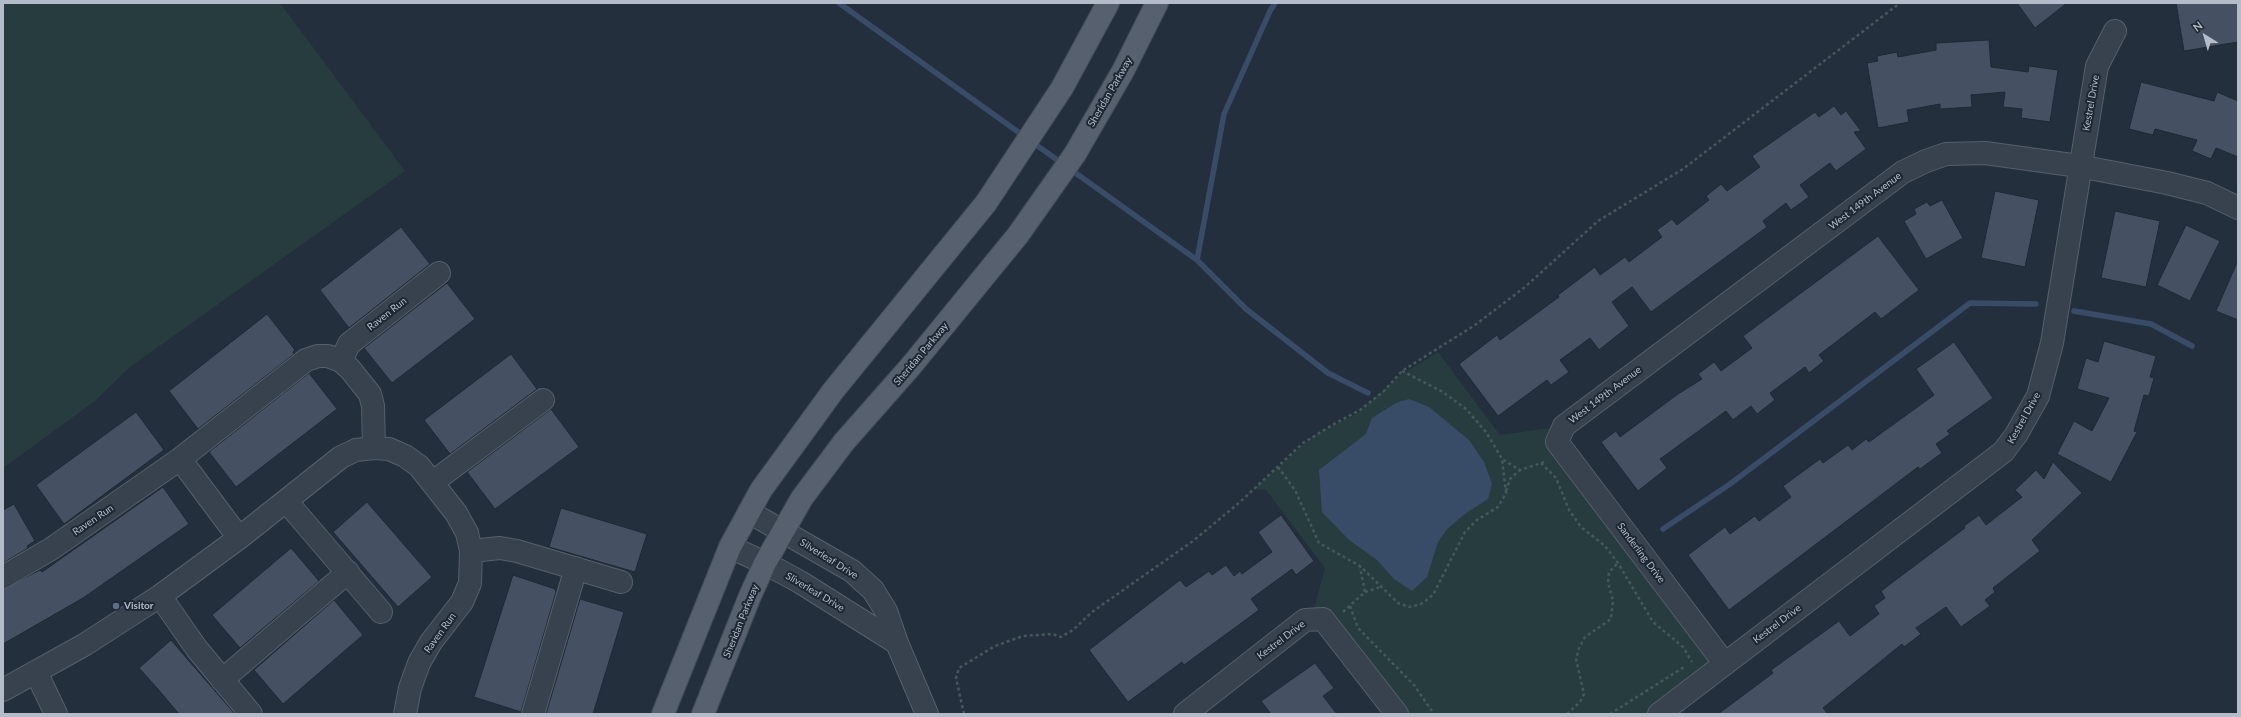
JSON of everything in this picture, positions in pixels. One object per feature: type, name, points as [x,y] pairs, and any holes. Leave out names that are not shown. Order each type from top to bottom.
[{"type":"main road","points":[[663,714],[730,547],[761,490],[833,392],[986,203],[1044,118],[1079,58],[1108,3]]},
{"type":"main road","name":"Sheridan Parkway","points":[[703,714],[750,596],[765,563],[802,498],[827,463],[911,366],[1018,235],[1074,154],[1123,71],[1157,3]]},
{"type":"street","name":"Kestrel Drive","points":[[1659,714],[2003,452],[2016,434],[2038,396],[2052,343],[2079,166],[2097,66],[2115,31]]},
{"type":"street","name":"West 149th Avenue","points":[[1562,448],[1564,426],[1903,172],[1926,161],[1946,154],[1963,153],[2011,156],[2079,166],[2187,188],[2207,194],[2238,208]]},
{"type":"street","name":"Raven Run","points":[[3,576],[50,549],[180,459],[306,360],[318,356],[328,356],[341,361],[349,344],[439,273]]},
{"type":"street","points":[[341,361],[350,369],[370,394],[373,406],[374,448]]},
{"type":"street","points":[[433,482],[543,400]]},
{"type":"street","name":"Raven Run","points":[[3,690],[84,644],[160,596],[239,538],[341,457],[356,450],[374,448],[388,449],[405,456],[419,466],[456,513],[466,533],[471,551],[470,583],[462,602],[432,642],[419,663],[410,688],[405,714]]},
{"type":"street","name":"Sanderling Drive","points":[[1562,448],[1725,664]]},
{"type":"street","points":[[180,459],[239,538]]},
{"type":"street","points":[[286,501],[381,612]]},
{"type":"street","name":"Silverleaf Drive","points":[[749,512],[852,571],[873,590],[886,611],[897,644],[927,714]]},
{"type":"street","name":"Sliverleaf Drive","points":[[730,547],[765,563],[855,616],[897,644]]},
{"type":"street","points":[[471,551],[500,548],[576,568],[621,582]]},
{"type":"street","points":[[533,714],[576,568]]},
{"type":"street","points":[[222,680],[348,572]]},
{"type":"street","points":[[160,596],[197,649],[250,714]]},
{"type":"street","name":"Kestrel Drive","points":[[1185,714],[1305,620],[1323,619],[1328,626]]},
{"type":"street","points":[[1328,626],[1397,714]]},
{"type":"street","points":[[36,672],[56,714]]},
{"type":"path","points":[[964,714],[956,678],[959,668],[994,646],[1023,636],[1053,634],[1061,637],[1073,630],[1092,612],[1193,541],[1278,467],[1303,443],[1360,410],[1384,391],[1402,371],[1475,325],[1525,287],[1598,221],[1683,169],[1900,3]]},
{"type":"path","points":[[1402,371],[1444,392],[1466,409],[1486,432],[1502,459],[1506,493]]},
{"type":"path","points":[[1278,467],[1295,490],[1319,543],[1360,566],[1398,602],[1409,607],[1421,604],[1433,595],[1465,532],[1477,520],[1498,507],[1506,493],[1510,479],[1520,470],[1541,463],[1562,448]]},
{"type":"path","points":[[1502,459],[1520,470]]},
{"type":"path","points":[[1541,463],[1556,478],[1569,510],[1581,527],[1606,546],[1618,562],[1653,622],[1683,647],[1692,662]]},
{"type":"path","points":[[1568,714],[1580,702],[1584,694],[1576,659],[1579,648],[1585,637],[1611,619],[1613,600],[1608,583],[1609,572],[1618,562]]},
{"type":"path","points":[[1360,566],[1365,592]]},
{"type":"path","points":[[1328,626],[1365,592],[1381,587]]},
{"type":"path","points":[[1350,606],[1358,628],[1414,685],[1434,714]]},
{"type":"green space","points":[[3,3],[280,3],[405,171],[130,367],[95,401],[3,468]]},
{"type":"green space","points":[[1438,352],[1500,435],[1564,426],[1557,442],[1725,664],[1658,714],[1397,714],[1311,620],[1325,568],[1266,490],[1254,489],[1312,437],[1359,412],[1399,376]]},
{"type":"water","points":[[1409,399],[1429,407],[1469,440],[1484,462],[1492,484],[1488,499],[1466,513],[1447,529],[1438,542],[1427,577],[1412,591],[1394,579],[1377,560],[1349,540],[1322,512],[1319,470],[1366,434],[1372,418],[1396,403]]},
{"type":"building","points":[[2017,3],[2067,3],[2035,28]]},
{"type":"building","points":[[2176,3],[2238,3],[2238,42],[2184,51]]},
{"type":"building","points":[[1989,40],[1991,67],[2028,72],[2029,66],[2058,70],[2050,122],[2021,118],[2022,109],[2003,107],[2005,92],[1971,95],[1972,107],[1940,109],[1940,104],[1907,110],[1909,122],[1878,128],[1867,63],[1878,61],[1877,56],[1897,52],[1898,57],[1936,50],[1936,43]]},
{"type":"building","points":[[2141,82],[2214,101],[2217,92],[2238,101],[2238,157],[2216,148],[2211,159],[2192,151],[2197,140],[2155,129],[2153,135],[2129,129]]},
{"type":"building","points":[[1834,106],[1841,115],[1846,111],[1861,131],[1854,132],[1866,149],[1836,171],[1830,163],[1800,185],[1809,197],[1791,210],[1786,203],[1763,221],[1767,227],[1651,312],[1632,287],[1612,302],[1629,326],[1599,350],[1590,338],[1560,360],[1569,372],[1551,385],[1547,380],[1498,416],[1459,364],[1497,335],[1500,340],[1559,297],[1558,295],[1595,267],[1600,275],[1625,257],[1629,262],[1662,237],[1657,230],[1672,219],[1677,225],[1709,200],[1706,196],[1721,184],[1727,191],[1760,167],[1752,156],[1815,112],[1819,117]]},
{"type":"building","points":[[1995,191],[2039,200],[2025,267],[1981,258]]},
{"type":"building","points":[[1942,200],[1963,238],[1926,259],[1904,221],[1916,214],[1914,209],[1927,202],[1930,206]]},
{"type":"building","points":[[2115,211],[2160,221],[2146,287],[2101,278]]},
{"type":"building","points":[[2186,225],[2220,241],[2190,301],[2157,285]]},
{"type":"building","points":[[401,227],[430,264],[349,328],[320,290]]},
{"type":"building","points":[[1878,236],[1919,290],[1881,319],[1875,312],[1819,355],[1824,361],[1809,373],[1805,367],[1770,393],[1775,400],[1757,414],[1751,406],[1733,420],[1726,411],[1660,459],[1667,468],[1638,491],[1601,442],[1616,431],[1620,437],[1678,394],[1702,379],[1698,374],[1714,362],[1721,371],[1752,348],[1743,336]]},
{"type":"building","points":[[2238,260],[2238,320],[2216,311]]},
{"type":"building","points":[[447,283],[475,319],[392,383],[364,348]]},
{"type":"building","points":[[267,314],[295,350],[293,352],[294,354],[198,429],[169,391]]},
{"type":"building","points":[[2104,341],[2156,356],[2150,377],[2154,378],[2149,396],[2144,395],[2134,431],[2137,432],[2111,482],[2057,454],[2074,421],[2092,431],[2109,398],[2077,389],[2086,358],[2098,362]]},
{"type":"building","points":[[1954,342],[1993,398],[1947,431],[1950,434],[1936,444],[1942,453],[1920,469],[1918,467],[1729,610],[1688,555],[1725,527],[1730,534],[1755,516],[1759,521],[1791,497],[1783,486],[1820,459],[1823,463],[1848,445],[1852,450],[1866,439],[1869,442],[1934,395],[1916,369]]},
{"type":"building","points":[[511,354],[537,389],[450,454],[424,420]]},
{"type":"building","points":[[309,373],[337,409],[236,487],[209,452]]},
{"type":"building","points":[[551,409],[579,447],[495,509],[467,472]]},
{"type":"building","points":[[136,412],[164,450],[64,524],[36,485]]},
{"type":"building","points":[[2053,462],[2082,493],[2032,540],[2040,551],[1993,588],[1995,592],[1985,600],[1990,606],[1961,627],[1946,607],[1916,628],[1921,634],[1904,647],[1902,644],[1823,708],[1828,714],[1718,714],[1773,673],[1771,670],[1839,621],[1850,636],[1879,614],[1874,606],[1885,598],[1881,591],[1965,528],[1964,526],[1979,515],[1986,525],[2022,497],[2015,490],[2036,470],[2044,479]]},
{"type":"building","points":[[163,487],[189,524],[83,598],[3,644],[3,589],[40,570],[42,572]]},
{"type":"building","points":[[367,502],[432,577],[398,607],[333,532]]},
{"type":"building","points":[[14,504],[35,541],[27,546],[28,548],[3,563],[3,510]]},
{"type":"building","points":[[561,508],[647,534],[635,572],[549,547]]},
{"type":"building","points":[[1281,515],[1314,561],[1296,575],[1292,569],[1251,599],[1259,610],[1184,665],[1182,662],[1128,702],[1089,650],[1180,580],[1186,587],[1209,571],[1212,575],[1226,565],[1234,576],[1240,571],[1242,574],[1272,552],[1258,532]]},
{"type":"building","points":[[291,548],[319,581],[240,648],[212,615]]},
{"type":"building","points":[[513,575],[555,589],[556,592],[521,712],[474,697]]},
{"type":"building","points":[[580,599],[624,612],[593,714],[546,714]]},
{"type":"building","points":[[334,600],[363,635],[283,704],[254,670]]},
{"type":"building","points":[[171,640],[235,714],[179,714],[139,668]]},
{"type":"building","points":[[1315,663],[1334,688],[1323,696],[1337,714],[1271,714],[1261,701]]},
{"type":"waterway","points":[[839,3],[1025,137]]},
{"type":"waterway","points":[[1275,3],[1270,11],[1224,114],[1197,260],[1246,309],[1328,373],[1368,393]]},
{"type":"waterway","points":[[1032,142],[1063,164]]},
{"type":"waterway","points":[[1070,169],[1197,260]]},
{"type":"waterway","points":[[1663,529],[1730,484],[1970,303],[2036,304]]},
{"type":"waterway","points":[[2074,311],[2151,324],[2192,346]]},
{"type":"place","name":"Visitor","points":[[116,606]]}]
